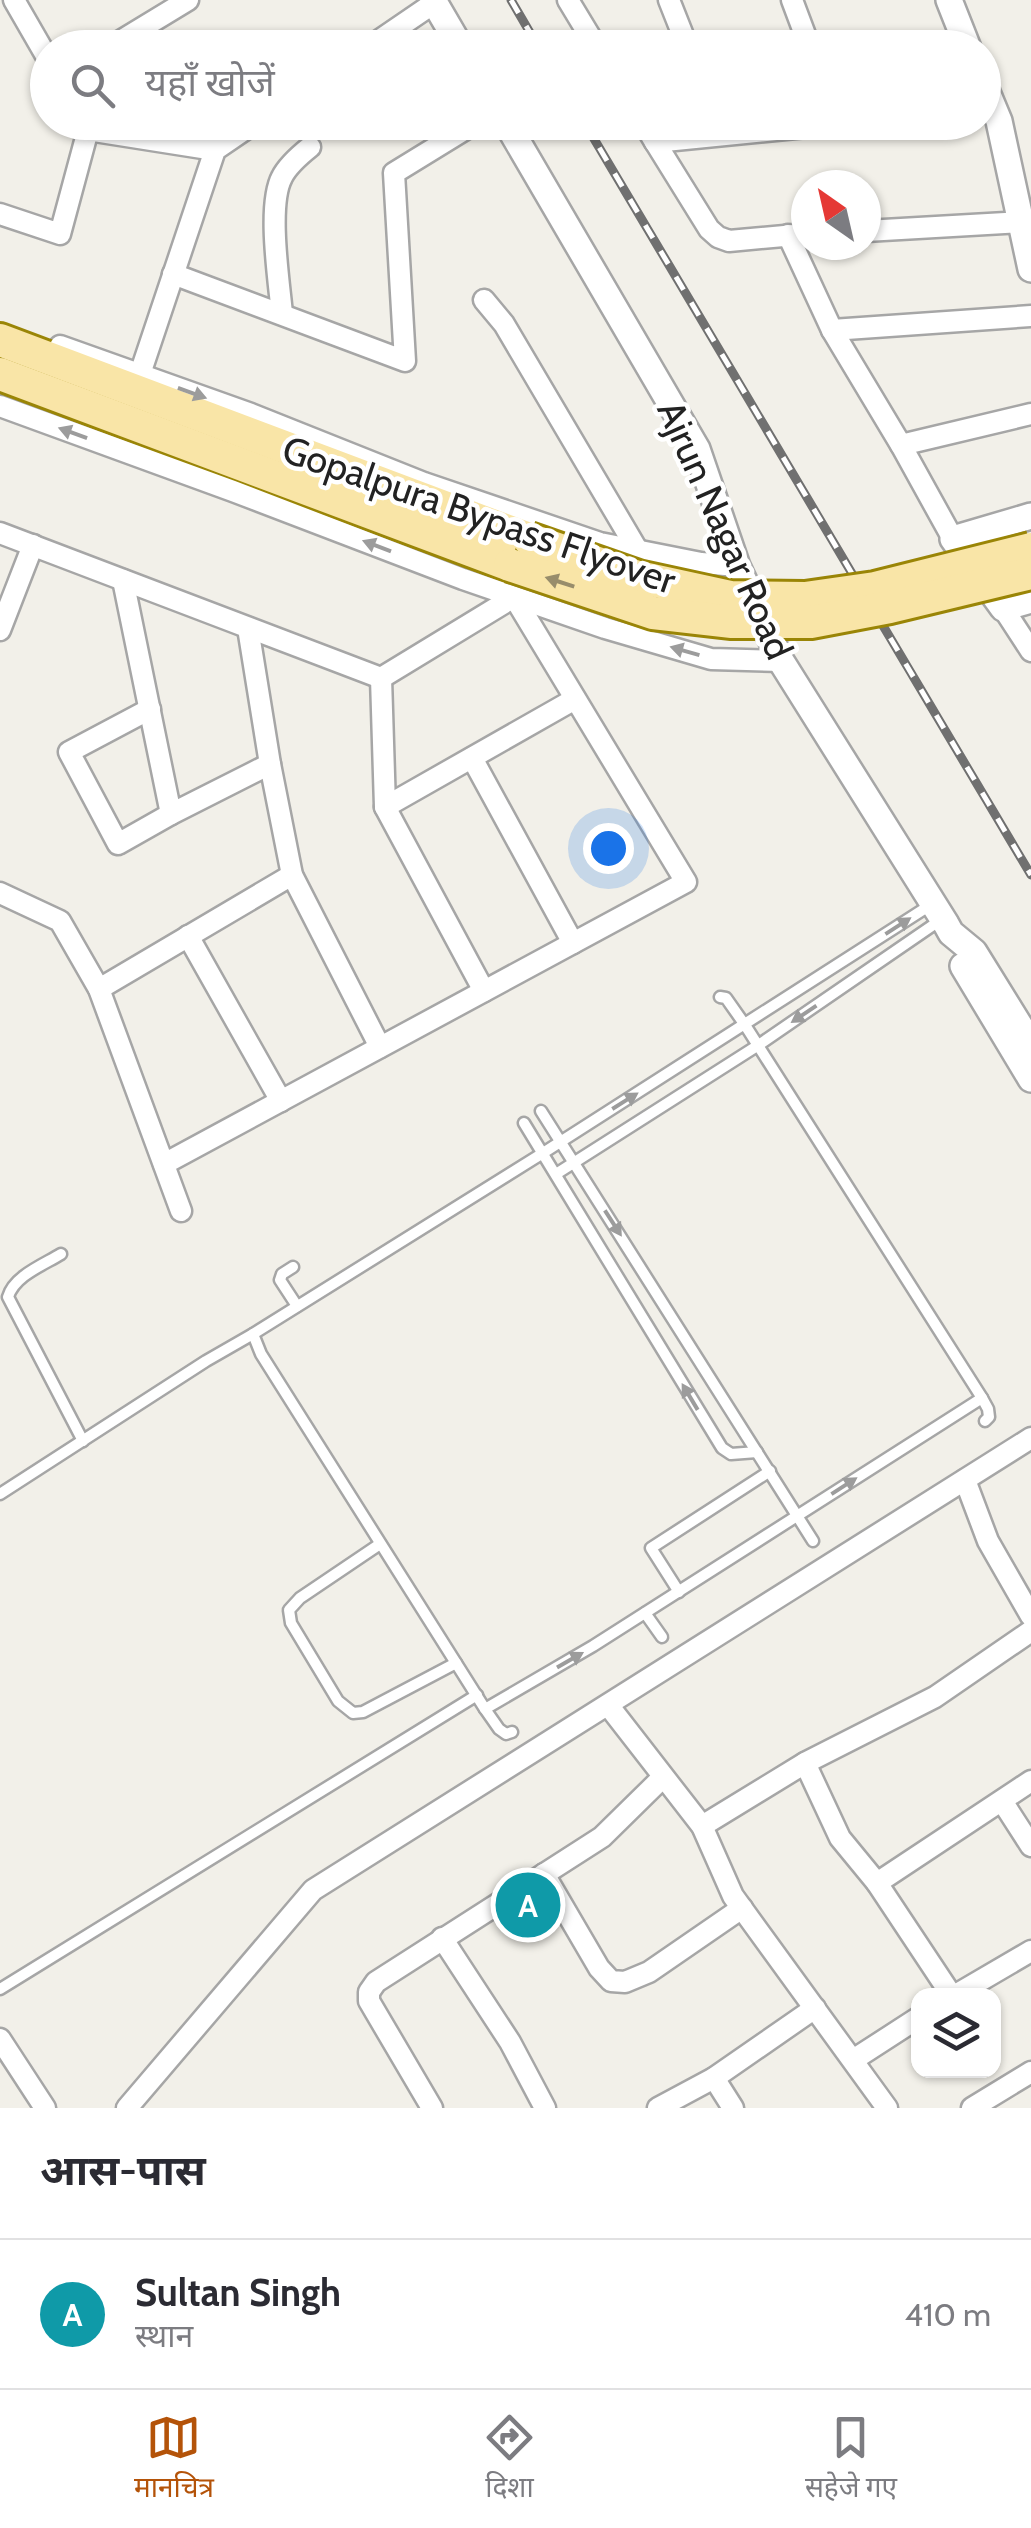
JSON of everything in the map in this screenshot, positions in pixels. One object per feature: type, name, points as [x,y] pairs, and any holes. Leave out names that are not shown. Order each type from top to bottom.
[{"type":"main road","name":"Gopalpura Bypass Flyover","points":[[9,341],[529,539],[638,577],[730,597],[805,598],[875,588],[1031,548]]},
{"type":"main road","name":"Gopalpura Bypass Flyover","points":[[13,379],[510,565],[653,613],[732,622],[811,622],[1031,573]]},
{"type":"street","points":[[14,0],[31,30]]},
{"type":"street","points":[[139,30],[188,0]]},
{"type":"street","points":[[568,0],[586,30]]},
{"type":"street","points":[[669,0],[681,30]]},
{"type":"street","points":[[792,0],[803,30]]},
{"type":"street","points":[[948,0],[960,30]]},
{"type":"street","points":[[393,30],[433,1],[450,30]]},
{"type":"street","points":[[1001,130],[1031,269]]},
{"type":"street","points":[[0,214],[60,234],[83,140]]},
{"type":"street","points":[[162,140],[216,150]]},
{"type":"street","points":[[140,374],[216,150],[230,140]]},
{"type":"street","points":[[174,274],[405,361],[394,173],[448,140]]},
{"type":"street","name":"Ajrun Nagar Road","points":[[517,140],[697,449],[737,566],[781,661],[942,918],[960,961],[1031,1079]]},
{"type":"street","points":[[665,140],[655,142],[709,229],[718,237],[729,241],[791,235]]},
{"type":"street","points":[[282,314],[277,192],[282,176],[310,147]]},
{"type":"street","points":[[881,230],[1022,222]]},
{"type":"street","points":[[806,260],[832,330],[953,539],[1031,652]]},
{"type":"street","points":[[484,300],[504,324],[638,550]]},
{"type":"street","points":[[832,330],[1031,316]]},
{"type":"street","points":[[9,341],[27,334],[251,414],[458,495],[600,543],[701,563],[737,566]]},
{"type":"street","points":[[0,406],[605,628],[710,659],[781,661]]},
{"type":"street","points":[[901,445],[1031,414]]},
{"type":"street","points":[[953,539],[1031,516]]},
{"type":"street","points":[[0,533],[381,678]]},
{"type":"street","points":[[0,630],[34,546]]},
{"type":"street","points":[[123,580],[171,814]]},
{"type":"street","points":[[381,678],[514,597]]},
{"type":"street","points":[[164,1164],[686,882],[514,597]]},
{"type":"street","points":[[1003,608],[1031,600]]},
{"type":"street","points":[[248,628],[292,876],[380,1046]]},
{"type":"street","points":[[381,678],[385,807],[484,991]]},
{"type":"street","points":[[385,807],[575,699]]},
{"type":"street","points":[[150,709],[69,752],[118,844],[270,764]]},
{"type":"street","points":[[472,758],[572,943]]},
{"type":"street","points":[[99,989],[292,876]]},
{"type":"street","points":[[0,892],[60,921],[99,989],[181,1211]]},
{"type":"street","name":"Ajrun Nagar Road","points":[[942,918],[974,952],[1031,1044]]},
{"type":"street","points":[[188,936],[281,1101]]},
{"type":"street","points":[[139,2103],[313,1890],[1031,1438]]},
{"type":"street","points":[[965,1480],[988,1541],[1031,1616]]},
{"type":"street","points":[[702,1826],[850,1738],[935,1697],[1031,1631]]},
{"type":"street","points":[[608,1705],[702,1826],[734,1896],[887,2108]]},
{"type":"street","points":[[805,1763],[840,1838],[877,1883],[948,1988]]},
{"type":"street","points":[[432,2108],[369,2001],[369,1992],[376,1982],[442,1938],[602,1838],[663,1777]]},
{"type":"street","points":[[877,1883],[1031,1781]]},
{"type":"street","points":[[1002,1801],[1031,1846]]},
{"type":"street","points":[[544,1874],[610,1981],[625,1982],[649,1972],[742,1908]]},
{"type":"street","points":[[442,1938],[510,2042],[545,2108]]},
{"type":"street","points":[[967,1988],[1031,1951]]},
{"type":"street","points":[[658,2108],[714,2078],[815,2008]]},
{"type":"street","points":[[852,2060],[911,2022]]},
{"type":"street","points":[[0,2039],[46,2108]]},
{"type":"street","points":[[972,2108],[1031,2072]]},
{"type":"street","points":[[714,2078],[733,2108]]},
{"type":"lane","points":[[0,1494],[745,1025],[942,918]]},
{"type":"lane","points":[[556,1174],[757,1046],[942,918]]},
{"type":"lane","points":[[720,997],[726,998],[745,1025],[982,1398],[988,1409],[985,1421]]},
{"type":"lane","points":[[541,1111],[813,1541]]},
{"type":"lane","points":[[524,1123],[722,1448],[730,1454],[757,1452]]},
{"type":"lane","points":[[62,1254],[17,1281],[8,1297],[84,1441]]},
{"type":"lane","points":[[293,1267],[280,1280],[298,1306]]},
{"type":"lane","points":[[620,1282],[642,1268]]},
{"type":"lane","points":[[252,1334],[485,1709],[499,1729],[506,1734],[512,1732]]},
{"type":"lane","points":[[485,1709],[593,1646],[982,1398]]},
{"type":"lane","points":[[679,1592],[651,1548],[770,1472]]},
{"type":"lane","points":[[380,1544],[300,1598],[289,1610],[291,1623],[338,1701],[352,1713],[363,1712],[456,1662]]},
{"type":"lane","points":[[645,1613],[662,1637]]},
{"type":"lane","points":[[0,1989],[476,1695]]},
{"type":"building","points":[[539,1893],[546,1904],[514,1923],[508,1914]]},
{"type":"railway","points":[[511,0],[528,30]]},
{"type":"railway","points":[[595,140],[1031,875]]},
{"type":"place","name":"Sultan Singh","points":[[528,1905]]}]
